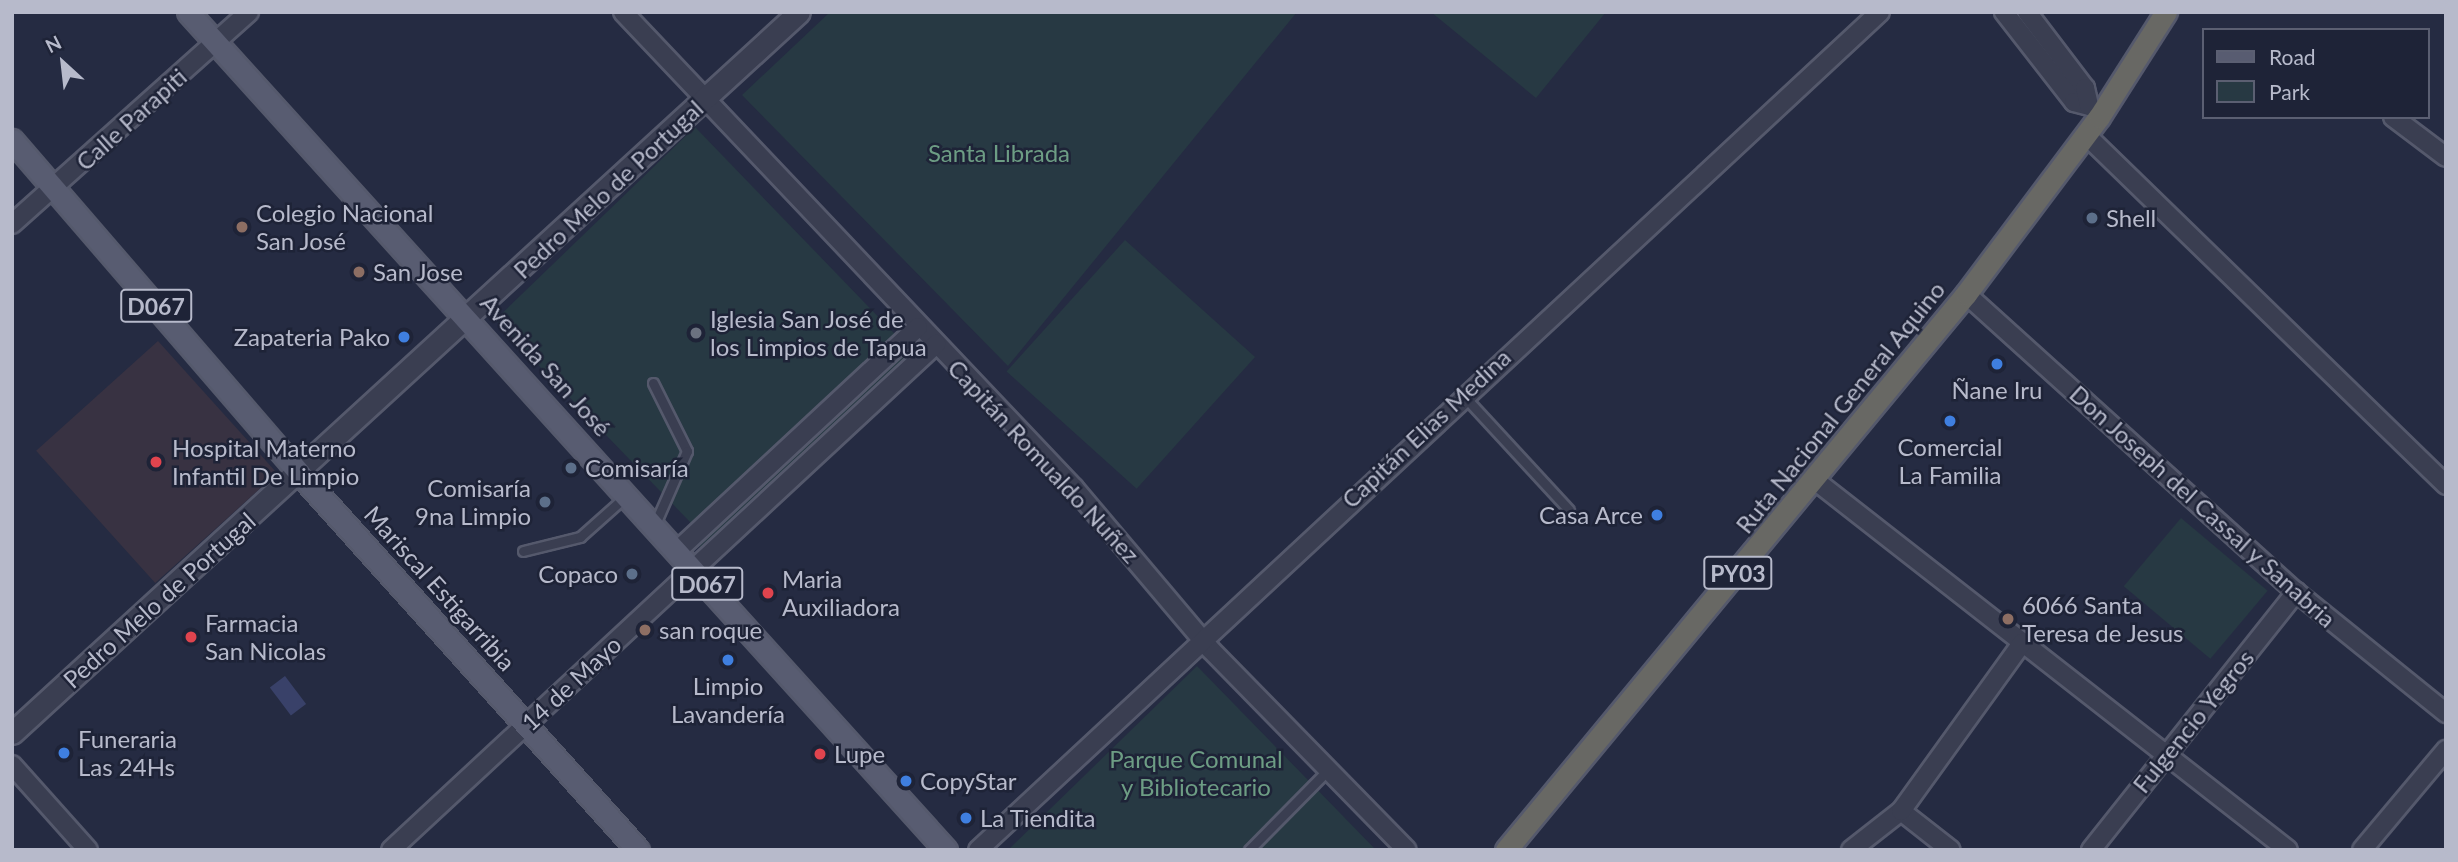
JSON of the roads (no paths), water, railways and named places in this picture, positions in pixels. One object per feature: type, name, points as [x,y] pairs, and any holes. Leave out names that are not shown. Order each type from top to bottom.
[{"type":"highway","name":"Ruta Nacional General Aquino","points":[[1506,850],[1816,481],[1966,294],[2086,135],[2094,112],[2157,17]]},
{"type":"main road","name":"Avenida San José","points":[[188,12],[469,317],[946,850]]},
{"type":"main road","name":"Mariscal Estigarribia","points":[[12,139],[299,473],[528,723],[638,850]]},
{"type":"street","name":"Calle Parapiti","points":[[12,224],[55,189],[248,12]]},
{"type":"street","name":"Capitán Romualdo Nuñez","points":[[623,12],[918,327],[1074,488],[1200,639],[1406,850]]},
{"type":"street","name":"Pedro Melo de Portugal","points":[[12,733],[299,473],[799,12]]},
{"type":"street","name":"Capitán Elias Medina","points":[[978,850],[1462,394],[1880,12]]},
{"type":"street","points":[[2004,12],[2074,102],[2094,112]]},
{"type":"street","points":[[2027,12],[2085,88],[2094,112]]},
{"type":"street","points":[[2396,119],[2446,157]]},
{"type":"street","points":[[2086,135],[2446,485]]},
{"type":"street","name":"Don Joseph del Cassal y Sanabria","points":[[1966,294],[2296,592],[2446,713]]},
{"type":"street","points":[[677,551],[918,327]]},
{"type":"street","name":"14 de Mayo","points":[[391,850],[936,344]]},
{"type":"street","points":[[1816,481],[2288,850]]},
{"type":"street","name":"Fulgencio Yegros","points":[[2091,850],[2296,592]]},
{"type":"street","points":[[1851,850],[1901,811],[2023,642]]},
{"type":"street","points":[[2362,850],[2446,750]]},
{"type":"street","points":[[12,765],[88,850]]},
{"type":"street","points":[[1901,811],[1951,850]]},
{"type":"lane","points":[[653,383],[687,452],[654,526]]},
{"type":"lane","points":[[1462,394],[1569,510]]},
{"type":"lane","points":[[523,551],[580,537],[627,495]]},
{"type":"lane","points":[[1249,850],[1327,771]]},
{"type":"water","points":[[285,676],[306,704],[291,715],[270,687]]},
{"type":"place","name":"Shell","points":[[2092,218]]},
{"type":"place","name":"Colegio Nacional San José","points":[[242,227]]},
{"type":"place","name":"San Jose","points":[[359,272]]},
{"type":"place","name":"Iglesia San José de los Limpios de Tapua","points":[[696,333]]},
{"type":"place","name":"Zapateria Pako","points":[[404,337]]},
{"type":"place","name":"Ñane Iru","points":[[1997,364]]},
{"type":"place","name":"Comercial La Familia","points":[[1950,421]]},
{"type":"place","name":"Hospital Materno Infantil De Limpio","points":[[156,462]]},
{"type":"place","name":"Comisaría","points":[[571,468]]},
{"type":"place","name":"Comisaría 9na Limpio","points":[[545,502]]},
{"type":"place","name":"Casa Arce","points":[[1657,515]]},
{"type":"place","name":"Copaco","points":[[632,574]]},
{"type":"place","name":"Maria Auxiliadora","points":[[768,593]]},
{"type":"place","name":"6066 Santa Teresa de Jesus","points":[[2008,619]]},
{"type":"place","name":"san roque","points":[[645,630]]},
{"type":"place","name":"Farmacia San Nicolas","points":[[191,637]]},
{"type":"place","name":"Limpio Lavandería","points":[[728,660]]},
{"type":"place","name":"Funeraria Las 24Hs","points":[[64,753]]},
{"type":"place","name":"Lupe","points":[[820,754]]},
{"type":"place","name":"CopyStar","points":[[906,781]]},
{"type":"place","name":"La Tiendita","points":[[966,818]]},
{"type":"park label","name":"Santa Librada","points":[[999,153]]},
{"type":"park label","name":"Parque Comunal y Bibliotecario","points":[[1196,773]]}]
